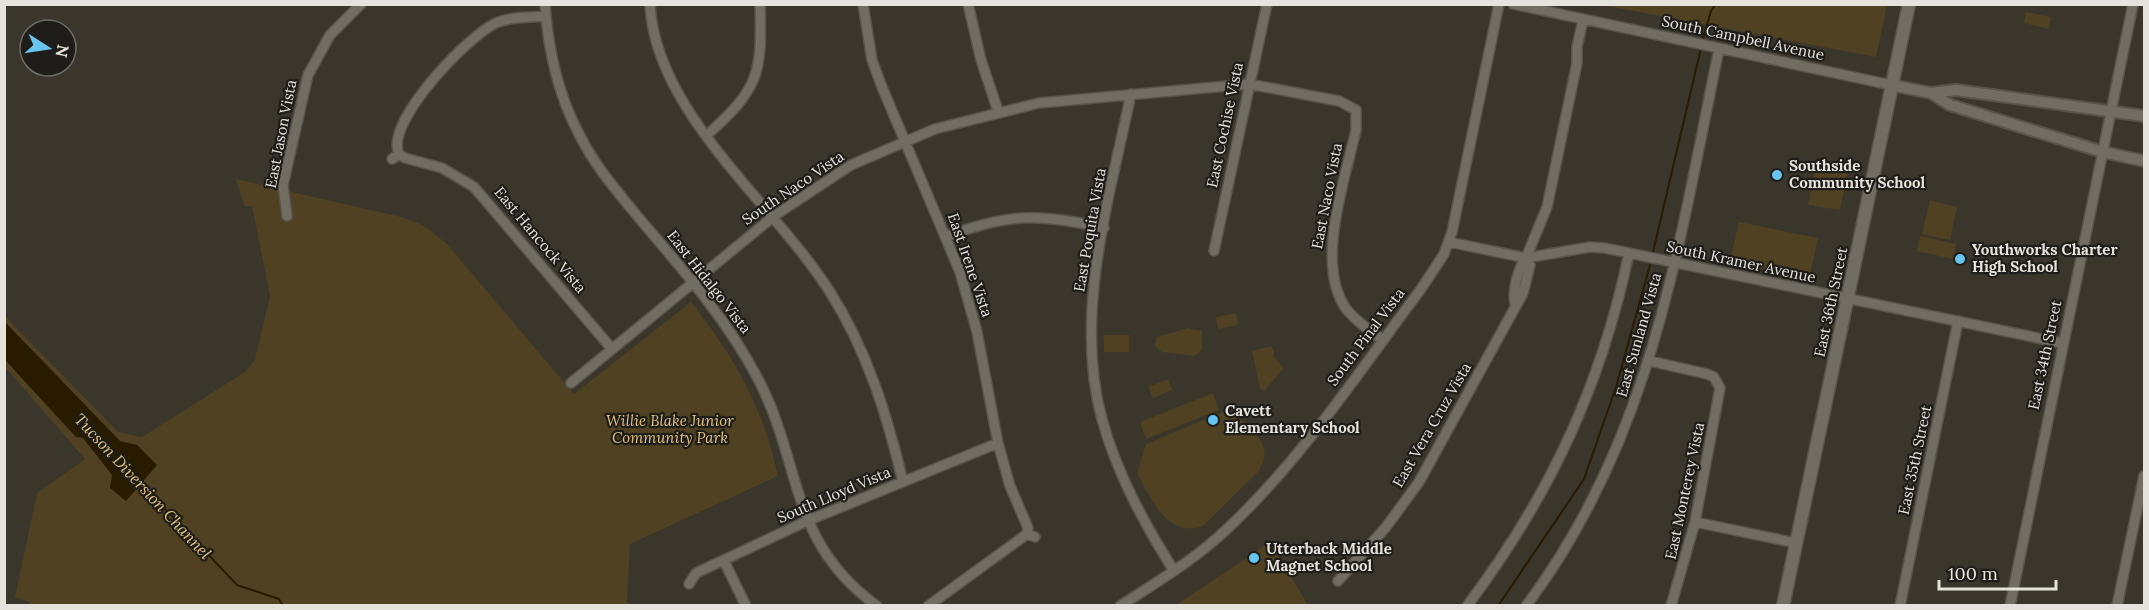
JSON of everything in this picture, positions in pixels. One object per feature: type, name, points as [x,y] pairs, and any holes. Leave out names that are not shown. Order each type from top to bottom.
[{"type":"main road","name":"East 36th Street","points":[[1783,606],[1909,4]]},
{"type":"street","name":"East Jason Vista","points":[[287,216],[284,185],[308,75],[330,35],[361,4]]},
{"type":"street","name":"East Hidalgo Vista","points":[[545,4],[556,76],[580,136],[608,181],[722,319],[758,379],[780,432],[807,521],[838,570],[877,606]]},
{"type":"street","points":[[650,4],[651,25],[661,60],[680,99],[809,261],[851,330],[889,423],[903,482]]},
{"type":"street","points":[[707,135],[740,103],[756,74],[762,42],[760,4]]},
{"type":"street","name":"East Irene Vista","points":[[863,4],[872,60],[960,272],[977,332],[998,443],[1010,486],[1031,535],[928,606]]},
{"type":"street","points":[[968,4],[976,44],[998,111]]},
{"type":"street","name":"East Cochise Vista","points":[[1214,251],[1267,4]]},
{"type":"street","name":"South Pinal Vista","points":[[1120,606],[1174,571],[1227,529],[1259,497],[1421,290],[1449,242],[1499,4]]},
{"type":"street","name":"South Campbell Avenue","points":[[1513,4],[1931,93],[1956,90],[2145,116]]},
{"type":"street","name":"East 34th Street","points":[[2010,606],[2133,4]]},
{"type":"street","name":"East Hancock Vista","points":[[546,16],[507,19],[478,34],[415,102],[399,134],[395,156],[442,168],[474,187],[612,349]]},
{"type":"street","name":"East Vera Cruz Vista","points":[[1338,581],[1386,527],[1419,482],[1515,303],[1523,293],[1530,265],[1526,258],[1547,207],[1577,63],[1577,47],[1583,20]]},
{"type":"street","name":"East Sunland Vista","points":[[1526,606],[1560,557],[1587,511],[1622,436],[1650,361],[1674,264],[1719,49]]},
{"type":"street","name":"South Naco Vista","points":[[572,383],[774,216],[851,165],[906,140],[998,111],[1039,103],[1249,84],[1339,100],[1360,108]]},
{"type":"street","name":"East Poquita Vista","points":[[1131,93],[1092,302],[1092,349],[1100,411],[1136,508],[1174,571]]},
{"type":"street","name":"South Campbell Avenue","points":[[1931,93],[1950,105],[2103,152],[2145,161]]},
{"type":"street","name":"East Naco Vista","points":[[1360,108],[1330,259],[1335,286],[1346,308],[1383,340]]},
{"type":"street","points":[[945,237],[993,221],[1030,216],[1104,228]]},
{"type":"street","name":"South Kramer Avenue","points":[[1449,242],[1526,258],[1590,248],[1629,253],[2062,343]]},
{"type":"street","name":"East Sunland Vista","points":[[1467,606],[1521,531],[1559,463],[1585,405],[1602,358],[1629,253]]},
{"type":"street","name":"East 35th Street","points":[[1900,606],[1959,321]]},
{"type":"street","name":"East Monterey Vista","points":[[1650,361],[1707,374],[1718,381],[1721,394],[1695,522],[1671,606]]},
{"type":"street","name":"South Lloyd Vista","points":[[689,584],[696,573],[807,521],[998,443]]},
{"type":"street","points":[[2117,606],[2145,476]]},
{"type":"street","points":[[1695,522],[1796,543]]},
{"type":"street","points":[[724,561],[746,606]]},
{"type":"green space","points":[[1602,5],[1887,5],[1876,57]]},
{"type":"green space","points":[[2026,12],[2051,17],[2049,29],[2024,23]]},
{"type":"green space","points":[[1817,159],[1849,166],[1840,210],[1808,205]]},
{"type":"green space","name":"Willie Blake Junior Community Park","points":[[236,179],[401,217],[423,225],[447,244],[574,394],[691,302],[721,343],[745,384],[764,427],[778,476],[630,544],[627,602],[631,605],[29,605],[30,602],[15,597],[37,493],[85,459],[5,367],[4,315],[118,432],[142,437],[245,372],[255,359],[270,296],[252,206],[245,207]]},
{"type":"green space","points":[[1930,200],[1957,207],[1950,240],[1922,234]]},
{"type":"green space","points":[[1739,222],[1818,238],[1809,279],[1730,261]]},
{"type":"green space","points":[[1920,236],[1956,244],[1953,259],[1917,251]]},
{"type":"green space","points":[[1236,313],[1238,325],[1218,329],[1216,317]]},
{"type":"green space","points":[[1188,328],[1202,331],[1202,350],[1195,356],[1162,352],[1155,346],[1157,337]]},
{"type":"green space","points":[[1104,335],[1129,335],[1129,352],[1104,352]]},
{"type":"green space","points":[[1271,346],[1273,356],[1284,368],[1264,391],[1260,389],[1252,351]]},
{"type":"green space","points":[[1168,379],[1172,390],[1153,398],[1148,387]]},
{"type":"green space","points":[[1213,393],[1219,410],[1146,439],[1140,422]]},
{"type":"green space","points":[[1223,412],[1241,420],[1258,437],[1264,448],[1263,463],[1259,471],[1203,526],[1179,527],[1162,514],[1137,473],[1146,444]]},
{"type":"green space","points":[[1270,542],[1308,605],[1176,605]]},
{"type":"shaded area","name":"Tucson Diversion Channel","points":[[5,322],[120,441],[137,445],[157,465],[126,501],[110,488],[112,475],[83,438],[76,437],[5,360]]},
{"type":"waterway","points":[[1702,42],[1711,11],[1716,4]]},
{"type":"waterway","points":[[1653,252],[1701,48]]},
{"type":"waterway","points":[[1498,606],[1584,479],[1616,387],[1650,265]]},
{"type":"waterway","name":"Tucson Diversion Channel","points":[[139,481],[237,585],[279,599],[283,606]]},
{"type":"place","name":"Southside Community School","points":[[1777,175]]},
{"type":"place","name":"Youthworks Charter High School","points":[[1960,259]]},
{"type":"place","name":"Cavett Elementary School","points":[[1213,420]]},
{"type":"place","name":"Utterback Middle Magnet School","points":[[1254,558]]}]
